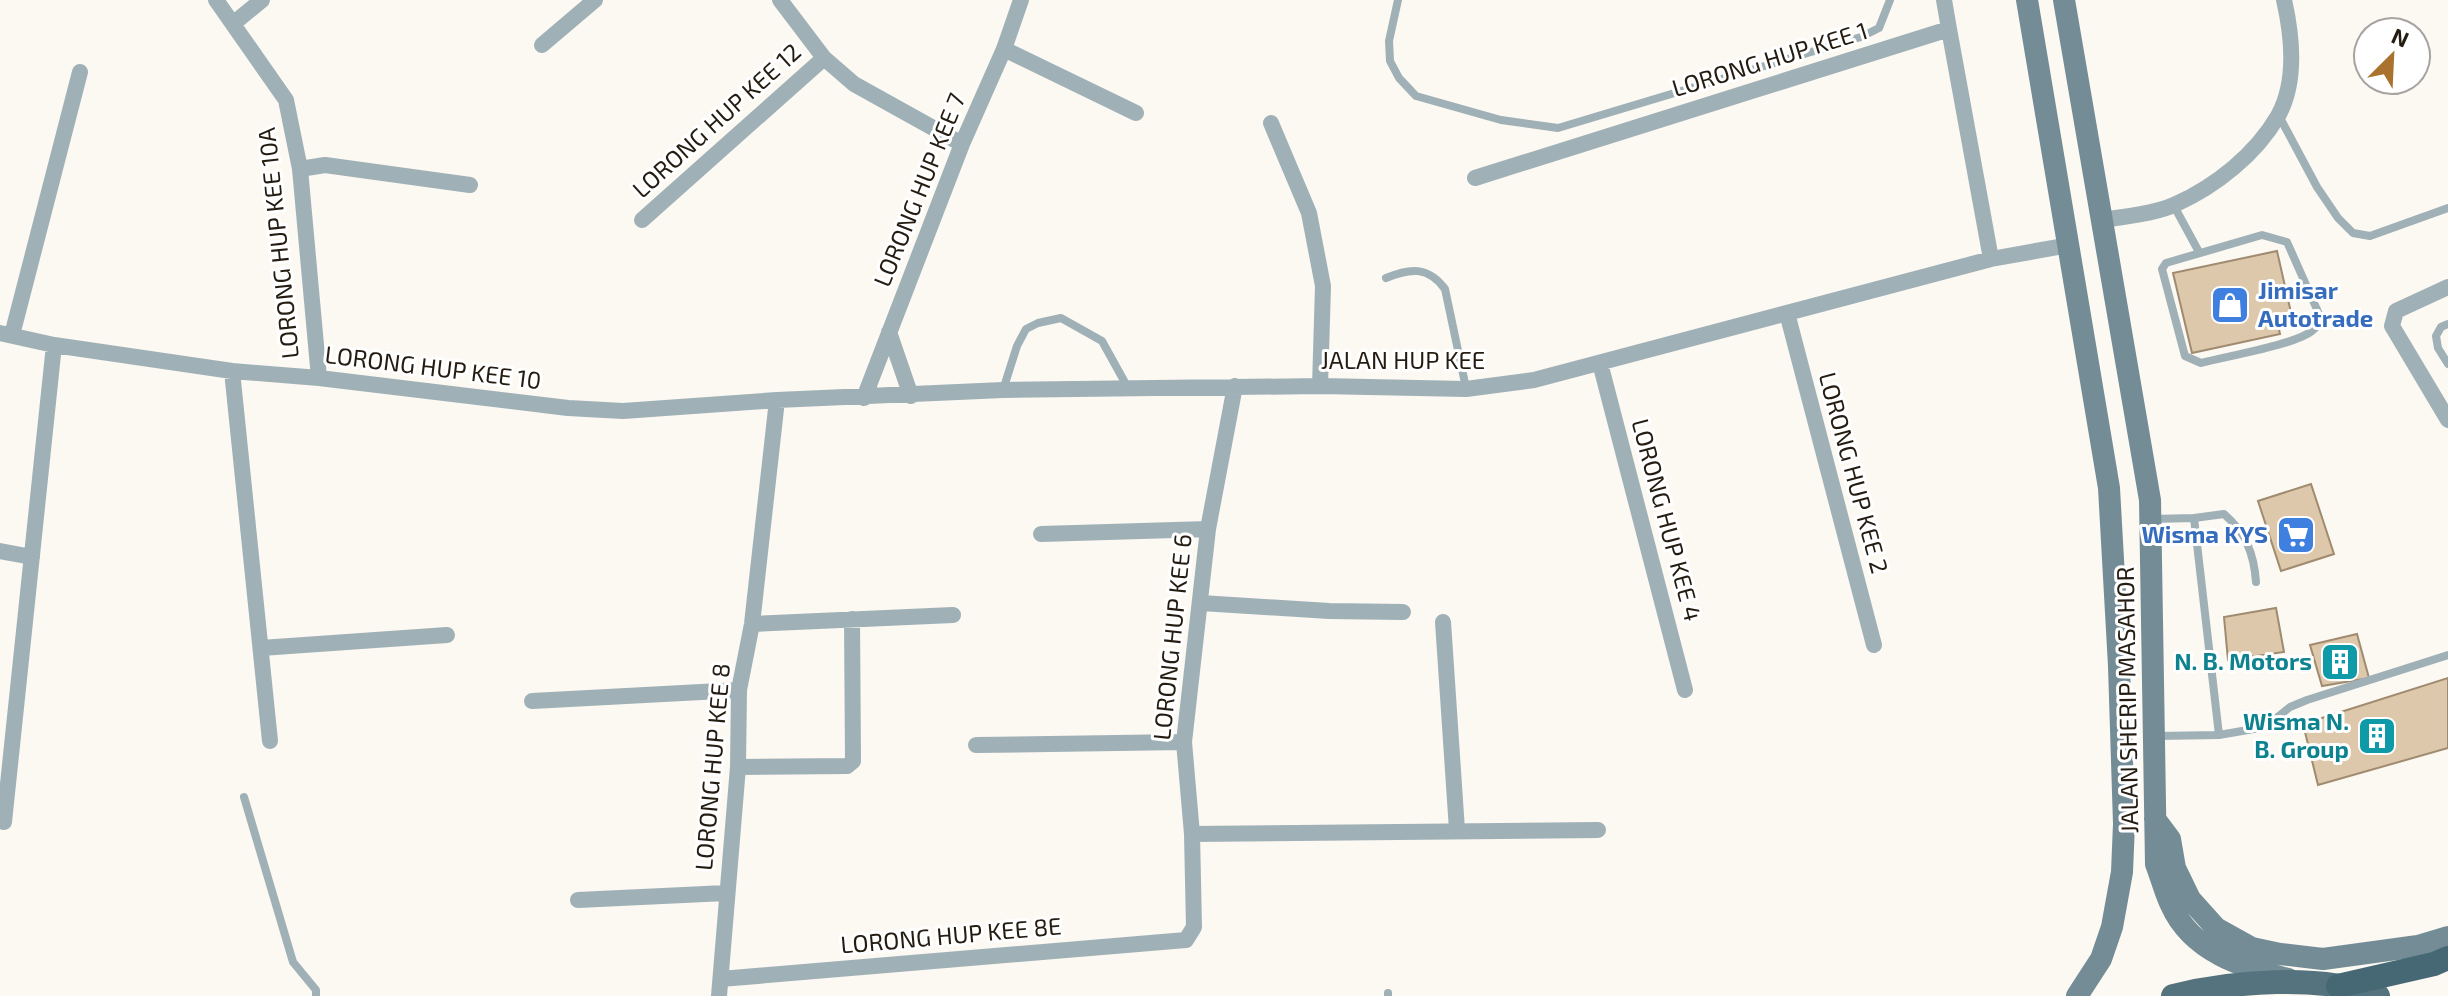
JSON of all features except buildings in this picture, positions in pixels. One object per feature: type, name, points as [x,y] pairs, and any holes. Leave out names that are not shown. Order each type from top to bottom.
[{"type":"highway","points":[[2338,986],[2448,958]]},
{"type":"main road","name":"JALAN SHERIP MASAHOR","points":[[2027,0],[2109,488],[2124,824],[2122,872],[2112,927],[2101,959],[2077,996]]},
{"type":"main road","name":"JALAN SHERIP MASAHOR","points":[[2064,0],[2150,500],[2156,864],[2171,907],[2193,936],[2221,956],[2246,968],[2306,983]]},
{"type":"main road","points":[[2154,818],[2170,839],[2175,868],[2190,899],[2216,928],[2252,948],[2323,959],[2418,946],[2448,937]]},
{"type":"main road","points":[[2173,996],[2242,985],[2306,983],[2338,986],[2378,996]]},
{"type":"street","name":"LORONG HUP KEE 10A","points":[[216,0],[286,100],[300,169],[319,378]]},
{"type":"street","points":[[234,23],[262,0]]},
{"type":"street","points":[[542,45],[595,0]]},
{"type":"street","points":[[780,0],[824,58],[854,84],[962,144]]},
{"type":"street","name":"LORONG HUP KEE 7","points":[[864,398],[1021,0]]},
{"type":"street","points":[[1944,0],[1991,259]]},
{"type":"street","points":[[2104,220],[2174,206],[2216,182],[2243,159],[2278,115],[2291,66],[2292,32],[2284,0]]},
{"type":"street","name":"LORONG HUP KEE 1","points":[[1475,178],[1949,29]]},
{"type":"street","points":[[1004,49],[1136,113]]},
{"type":"street","name":"LORONG HUP KEE 12","points":[[642,220],[824,58]]},
{"type":"street","points":[[6,334],[80,72]]},
{"type":"street","points":[[1271,123],[1309,213],[1323,286],[1320,386]]},
{"type":"street","points":[[300,169],[325,165],[470,185]]},
{"type":"street","name":"JALAN HUP KEE","points":[[864,398],[1003,390],[1235,386],[1466,389],[1534,380],[1991,259],[2069,245]]},
{"type":"street","points":[[2448,287],[2396,311],[2392,326],[2448,420]]},
{"type":"street","name":"LORONG HUP KEE 2","points":[[1787,313],[1874,645]]},
{"type":"street","points":[[889,332],[911,396]]},
{"type":"street","name":"LORONG HUP KEE 10","points":[[6,334],[54,345],[232,371],[319,378],[568,408],[623,411],[777,400],[864,398]]},
{"type":"street","points":[[4,822],[5,769],[32,557],[54,345]]},
{"type":"street","name":"LORONG HUP KEE 4","points":[[1600,363],[1685,690]]},
{"type":"street","points":[[232,371],[270,741]]},
{"type":"street","name":"LORONG HUP KEE 6","points":[[1186,940],[1194,927],[1192,834],[1184,742],[1208,529],[1235,386]]},
{"type":"street","name":"LORONG HUP KEE 8","points":[[720,988],[738,767],[739,690],[752,624],[777,400]]},
{"type":"street","points":[[1041,534],[1208,529]]},
{"type":"street","points":[[0,551],[32,557]]},
{"type":"street","points":[[1201,603],[1403,612]]},
{"type":"street","points":[[752,624],[953,615]]},
{"type":"street","points":[[738,767],[847,766],[853,761],[852,619]]},
{"type":"street","points":[[1443,622],[1457,830]]},
{"type":"street","points":[[261,648],[447,635]]},
{"type":"street","points":[[532,701],[739,690]]},
{"type":"street","points":[[976,745],[1184,742]]},
{"type":"street","points":[[1192,834],[1598,830]]},
{"type":"street","points":[[578,900],[726,893]]},
{"type":"street","name":"LORONG HUP KEE 8E","points":[[720,988],[1186,940]]},
{"type":"lane","points":[[1398,0],[1389,41],[1390,61],[1399,78],[1416,96],[1501,120],[1558,128],[1861,37],[1879,28],[1890,0]]},
{"type":"lane","points":[[2278,115],[2317,187],[2338,218],[2353,233],[2370,236],[2448,208]]},
{"type":"lane","points":[[2174,206],[2199,252]]},
{"type":"lane","points":[[2262,235],[2287,242],[2319,314],[2315,330],[2283,342],[2201,363],[2185,356],[2162,269],[2166,263],[2199,252],[2262,235]]},
{"type":"lane","points":[[1386,278],[1407,270],[1425,271],[1438,279],[1445,289],[1466,389]]},
{"type":"lane","points":[[1003,390],[1017,346],[1026,329],[1061,318],[1102,341],[1128,388]]},
{"type":"lane","points":[[2448,324],[2441,327],[2436,336],[2438,348],[2448,364]]},
{"type":"lane","points":[[2151,519],[2224,514],[2242,529],[2255,568],[2256,582]]},
{"type":"lane","points":[[2194,518],[2219,735]]},
{"type":"lane","points":[[2154,736],[2219,735],[2265,727],[2290,707],[2307,700],[2448,655]]},
{"type":"lane","points":[[244,797],[293,962],[316,990],[316,996]]},
{"type":"place","name":"Jimisar Autotrade","points":[[2230,305]]},
{"type":"place","name":"Wisma KYS","points":[[2296,535]]},
{"type":"place","name":"N. B. Motors","points":[[2340,662]]},
{"type":"place","name":"Wisma N. B. Group","points":[[2377,736]]}]
